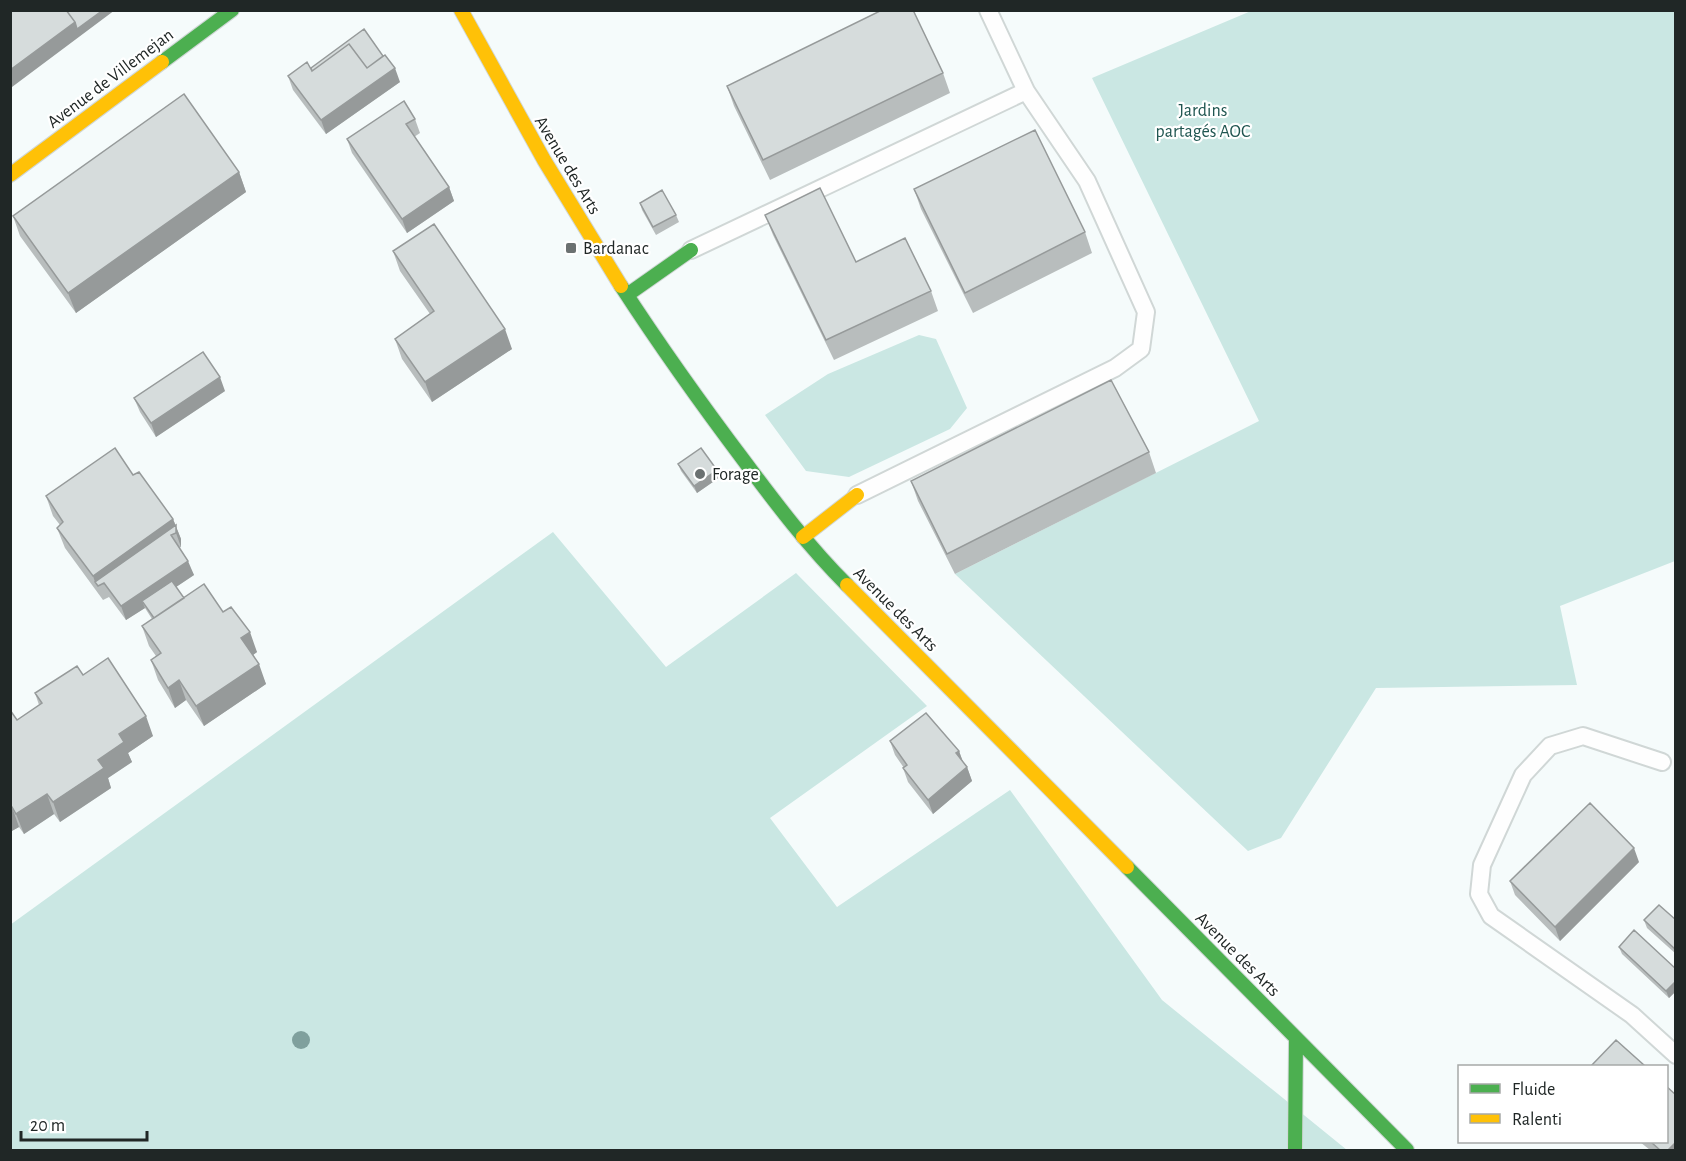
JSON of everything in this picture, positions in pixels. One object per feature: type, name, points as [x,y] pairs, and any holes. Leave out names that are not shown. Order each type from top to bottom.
[{"type":"street","name":"Avenue de Villemejan","points":[[10,175],[231,10]]},
{"type":"street","name":"Avenue des Arts","points":[[461,10],[533,144],[627,295],[735,450],[803,537],[825,563],[1407,1150]]},
{"type":"street","points":[[627,295],[691,250]]},
{"type":"street","points":[[803,537],[857,495]]},
{"type":"street","points":[[1296,1038],[1296,1150]]},
{"type":"lane","points":[[857,495],[1114,368],[1141,348],[1146,312],[1101,211],[1087,181],[1026,91],[988,10]]},
{"type":"lane","points":[[691,250],[1026,91]]},
{"type":"lane","points":[[1662,762],[1583,736],[1550,746],[1523,776],[1482,865],[1479,894],[1491,916],[1632,1015],[1676,1055]]},
{"type":"green space","name":"Jardins partagés AOC","points":[[1251,11],[1675,11],[1675,561],[1560,606],[1577,685],[1376,688],[1281,838],[1248,851],[955,574],[1259,421],[1092,78]]},
{"type":"green space","points":[[919,335],[936,339],[967,408],[950,429],[849,477],[806,471],[765,415],[828,374]]},
{"type":"green space","points":[[553,532],[666,667],[796,573],[927,706],[770,818],[837,907],[1010,790],[1162,1000],[1347,1150],[11,1150],[10,925]]},
{"type":"building","points":[[10,10],[66,10],[75,22],[10,70]]},
{"type":"building","points":[[66,10],[103,10],[77,29]]},
{"type":"building","points":[[882,10],[913,10],[943,73],[763,160],[727,86]]},
{"type":"building","points":[[364,29],[383,56],[367,68],[349,44],[312,71],[311,68]]},
{"type":"building","points":[[349,44],[367,68],[385,55],[395,68],[321,120],[288,76],[307,62],[312,71]]},
{"type":"building","points":[[184,94],[239,172],[68,293],[13,216]]},
{"type":"building","points":[[404,101],[415,119],[406,124],[449,187],[402,219],[347,139]]},
{"type":"building","points":[[1035,130],[1085,232],[965,293],[914,189]]},
{"type":"building","points":[[820,188],[856,262],[905,238],[931,291],[826,340],[765,215]]},
{"type":"building","points":[[662,190],[676,215],[653,227],[640,203]]},
{"type":"building","points":[[434,224],[505,329],[425,382],[395,339],[434,311],[393,251]]},
{"type":"building","points":[[203,352],[220,377],[151,423],[134,398]]},
{"type":"building","points":[[1111,380],[1149,452],[947,554],[911,481]]},
{"type":"building","points":[[115,448],[133,475],[139,472],[173,519],[93,576],[57,528],[63,522],[46,496]]},
{"type":"building","name":"Forage","points":[[701,448],[717,470],[694,486],[678,464]]},
{"type":"building","points":[[176,525],[176,533],[171,535],[188,561],[121,606],[104,583],[98,586],[95,582]]},
{"type":"building","points":[[172,581],[184,598],[154,618],[142,601]]},
{"type":"building","points":[[204,584],[223,612],[231,607],[250,632],[241,638],[259,664],[196,706],[179,680],[168,688],[151,660],[161,653],[142,626]]},
{"type":"building","points":[[108,658],[146,716],[119,734],[124,742],[98,760],[104,768],[53,802],[47,794],[16,814],[10,807],[10,710],[17,720],[42,703],[35,693],[77,666],[83,675]]},
{"type":"building","points":[[926,713],[959,751],[956,753],[967,767],[928,800],[903,768],[907,765],[890,741]]},
{"type":"building","points":[[1590,803],[1634,848],[1555,927],[1510,881]]},
{"type":"building","points":[[1659,905],[1676,920],[1676,950],[1644,920]]},
{"type":"building","points":[[1634,930],[1676,969],[1676,981],[1666,991],[1619,947]]},
{"type":"building","points":[[1616,1040],[1644,1065],[1592,1065]]},
{"type":"building","points":[[1668,1088],[1676,1095],[1676,1142],[1668,1150],[1660,1150],[1652,1143],[1668,1143]]},
{"type":"traffic: fast","points":[[162,62],[232,10]]},
{"type":"traffic: fast","points":[[627,295],[691,250]]},
{"type":"traffic: fast","points":[[621,286],[713,419],[781,510],[847,585]]},
{"type":"traffic: fast","points":[[1127,867],[1407,1150]]},
{"type":"traffic: fast","points":[[1295,1150],[1296,1038]]},
{"type":"traffic: slow","points":[[461,10],[544,160],[621,286]]},
{"type":"traffic: slow","points":[[10,175],[162,62]]},
{"type":"traffic: slow","points":[[803,537],[857,495]]},
{"type":"traffic: slow","points":[[847,585],[1127,867]]},
{"type":"place","name":"Bardanac","points":[[571,248]]},
{"type":"place","name":"Forage","points":[[700,474]]}]
